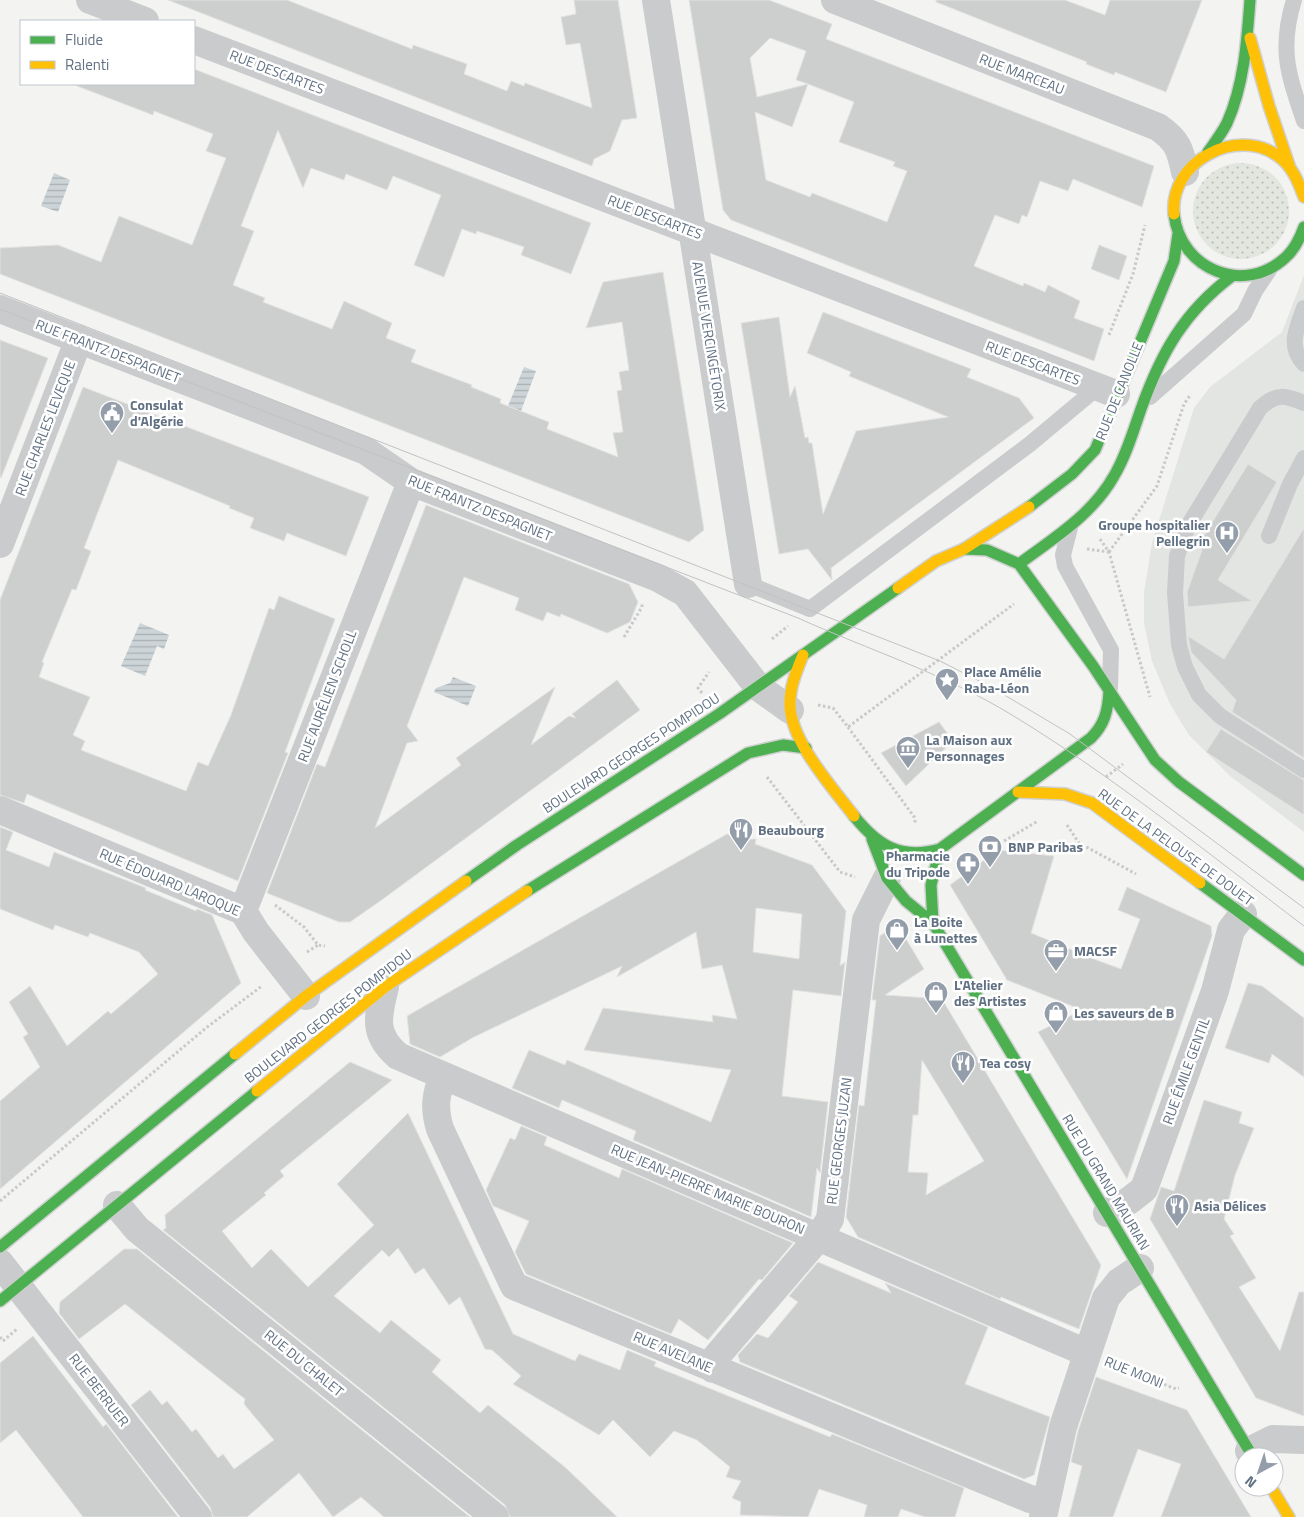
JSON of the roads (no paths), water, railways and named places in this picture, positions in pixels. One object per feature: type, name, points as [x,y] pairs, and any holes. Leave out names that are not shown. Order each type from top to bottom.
[{"type":"main road","points":[[1250,0],[1248,31],[1235,101],[1226,124],[1208,152],[1185,172],[1176,191],[1173,213],[1178,234],[1186,250],[1199,263],[1215,272],[1232,276],[1251,276],[1269,270],[1285,259],[1302,239]]},
{"type":"main road","points":[[1248,31],[1269,106],[1300,182]]},
{"type":"main road","points":[[1208,152],[1228,145],[1250,145],[1271,152],[1300,182]]},
{"type":"main road","name":"RUE DE CANOLLE","points":[[964,549],[999,528],[1048,494],[1086,460],[1101,439],[1106,391],[1174,261],[1178,234]]},
{"type":"main road","name":"RUE DE CANOLLE","points":[[1018,564],[1071,525],[1094,505],[1118,470],[1154,370],[1174,336],[1193,309],[1214,288],[1232,276]]},
{"type":"main road","points":[[758,687],[936,561],[964,549],[987,550],[1018,564],[1109,691],[1145,748],[1155,760],[1179,782],[1304,875]]},
{"type":"main road","points":[[803,655],[793,679],[790,710],[806,748],[872,839],[894,850],[911,854],[923,854],[940,849],[1099,731],[1107,718],[1109,691]]},
{"type":"main road","name":"BOULEVARD GEORGES POMPIDOU","points":[[0,1247],[306,996],[517,845],[758,687]]},
{"type":"main road","name":"BOULEVARD GEORGES POMPIDOU","points":[[9,1294],[385,987],[540,881],[748,753],[783,745],[806,748]]},
{"type":"main road","name":"RUE DE LA PELOUSE DE DOUET","points":[[1018,792],[1049,790],[1079,796],[1092,803],[1208,891],[1243,914],[1304,960]]},
{"type":"main road","name":"RUE DU GRAND MAURIAN","points":[[872,839],[883,885],[933,923],[1247,1447]]},
{"type":"main road","name":"RUE DU GRAND MAURIAN","points":[[933,923],[928,890],[930,874],[940,849]]},
{"type":"main road","points":[[1277,1497],[1289,1517]]},
{"type":"street","points":[[90,0],[142,20]]},
{"type":"street","name":"AVENUE VERCINGÉTORIX","points":[[656,0],[748,584]]},
{"type":"street","name":"RUE MARCEAU","points":[[835,0],[1158,127],[1172,137],[1180,150],[1185,172]]},
{"type":"street","name":"RUE DESCARTES","points":[[195,40],[1106,391]]},
{"type":"street","name":"RUE FRANTZ DESPAGNET","points":[[0,309],[366,451],[411,482],[647,574],[685,593],[758,687],[790,710]]},
{"type":"street","name":"RUE CHARLES LEVEQUE","points":[[0,544],[79,340]]},
{"type":"street","name":"RUE AURÉLIEN SCHOLL","points":[[243,911],[411,482]]},
{"type":"street","name":"RUE ÉDOUARD LAROQUE","points":[[0,810],[243,911],[306,996]]},
{"type":"street","name":"RUE GEORGES JUZAN","points":[[713,1369],[716,1357],[819,1237],[830,1219],[866,920],[883,885]]},
{"type":"street","name":"RUE ÉMILE GENTIL","points":[[1107,1213],[1130,1200],[1144,1189],[1215,991],[1231,930],[1243,914]]},
{"type":"street","name":"RUE JEAN-PIERRE MARIE BOURON","points":[[385,987],[378,1018],[383,1039],[398,1056],[1087,1353]]},
{"type":"street","name":"RUE AVELANE","points":[[443,1076],[435,1102],[435,1111],[440,1129],[514,1286],[1030,1499],[1044,1510]]},
{"type":"street","name":"RUE DU CHALET","points":[[117,1205],[137,1229],[495,1517]]},
{"type":"street","name":"RUE BERRUER","points":[[0,1263],[9,1294],[198,1517]]},
{"type":"street","points":[[1044,1510],[1063,1427],[1106,1298],[1119,1282],[1140,1268]]},
{"type":"street","points":[[1261,1447],[1273,1439],[1304,1440]]},
{"type":"lane","points":[[1294,0],[1287,24],[1286,55],[1289,77],[1304,120]]},
{"type":"lane","points":[[1142,406],[1244,314],[1255,291],[1269,270]]},
{"type":"lane","points":[[1304,308],[1294,344],[1298,356],[1304,362]]},
{"type":"lane","points":[[1304,320],[1296,334],[1295,343],[1299,356],[1304,362]]},
{"type":"lane","name":"RUE DE CANOLLE","points":[[748,584],[810,608],[1030,444],[1106,391]]},
{"type":"lane","points":[[1304,404],[1286,396],[1271,398],[1260,408],[1188,526],[1177,556],[1175,593],[1179,645],[1185,667],[1199,695],[1220,716],[1304,770]]},
{"type":"lane","points":[[1269,536],[1290,484],[1304,458]]},
{"type":"lane","points":[[1071,525],[1063,555],[1065,566],[1111,650],[1109,691]]},
{"type":"tram line","points":[[0,293],[940,661],[991,687],[1070,734],[1304,908]]},
{"type":"tram line","points":[[0,309],[798,618],[960,687],[1012,715],[1087,764],[1161,817],[1304,926]]},
{"type":"place","name":"Consulat d'Algérie","points":[[112,434]]},
{"type":"place","name":"Groupe hospitalier Pellegrin","points":[[1227,554]]},
{"type":"place","name":"Place Amélie Raba-Léon","points":[[947,701]]},
{"type":"place","name":"La Maison aux Personnages","points":[[908,769]]},
{"type":"place","name":"Beaubourg","points":[[741,851]]},
{"type":"place","name":"BNP Paribas","points":[[990,868]]},
{"type":"place","name":"Pharmacie du Tripode","points":[[968,885]]},
{"type":"place","name":"La Boite à Lunettes","points":[[897,951]]},
{"type":"place","name":"MACSF","points":[[1056,972]]},
{"type":"place","name":"L'Atelier des Artistes","points":[[936,1014]]},
{"type":"place","name":"Les saveurs de B","points":[[1056,1034]]},
{"type":"place","name":"Tea cosy","points":[[963,1084]]},
{"type":"place","name":"Asia Délices","points":[[1177,1227]]}]
